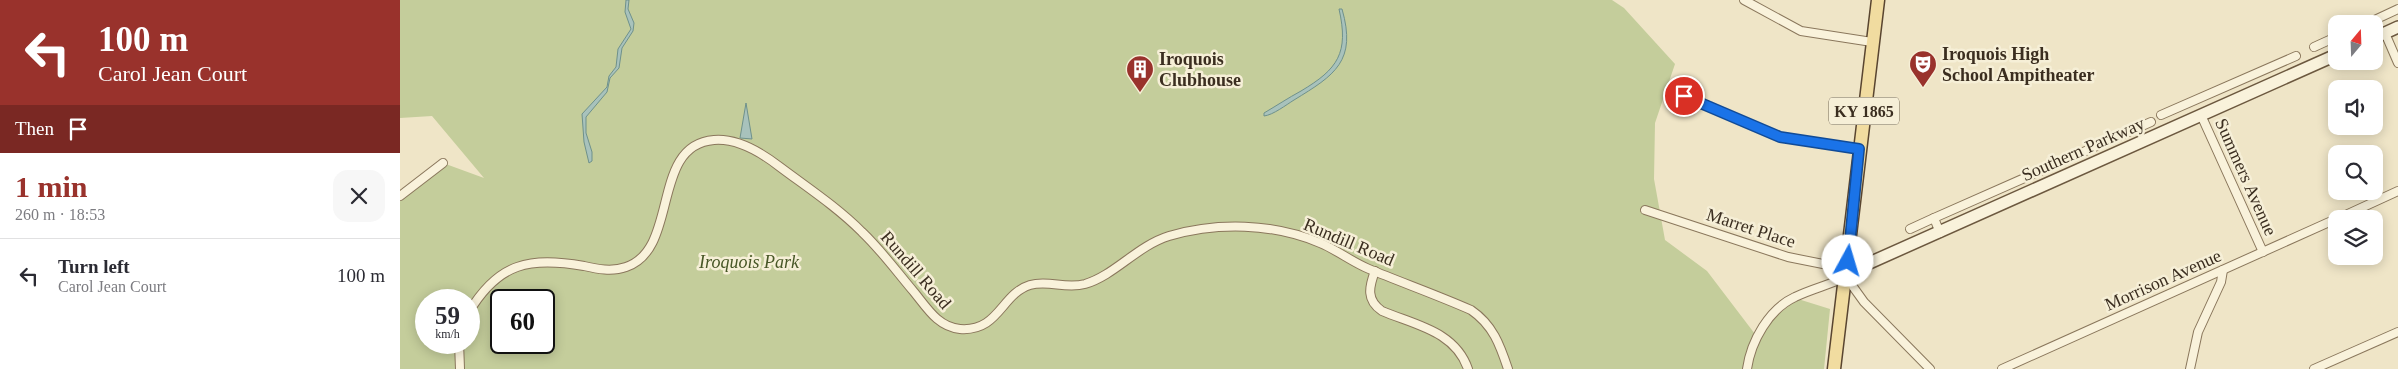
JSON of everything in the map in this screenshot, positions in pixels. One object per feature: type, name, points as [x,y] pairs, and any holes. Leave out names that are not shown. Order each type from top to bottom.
[{"type":"main road","name":"KY 1865","points":[[1834,369],[1878,0]]},
{"type":"main road","points":[[2385,33],[2398,27]]},
{"type":"main road","name":"Southern Parkway","points":[[1846,277],[1867,264],[2328,59]]},
{"type":"street","points":[[1744,0],[1801,31],[1872,42]]},
{"type":"street","points":[[2383,16],[2398,9]]},
{"type":"street","points":[[2385,33],[2398,63]]},
{"type":"street","points":[[2314,47],[2328,41]]},
{"type":"street","points":[[2161,115],[2296,56]]},
{"type":"street","points":[[1684,96],[1780,137],[1859,149]]},
{"type":"street","name":"Summers Avenue","points":[[2201,116],[2263,252]]},
{"type":"street","points":[[1910,230],[2151,122]]},
{"type":"street","points":[[2132,130],[2138,144]]},
{"type":"street","name":"Rundill Road","points":[[480,297],[487,287],[506,273],[523,264],[548,261],[613,270],[626,267],[643,258],[655,239],[666,194],[680,162],[694,146],[716,140],[730,141],[758,152],[840,212],[866,235],[933,316],[945,324],[957,328],[973,328],[990,321],[1015,293],[1026,286],[1036,284],[1066,286],[1086,284],[1096,280],[1144,246],[1190,231],[1243,227],[1271,230],[1310,239],[1375,271],[1399,279],[1478,315],[1494,333],[1508,369]]},
{"type":"street","points":[[400,196],[443,163]]},
{"type":"street","name":"Morrison Avenue","points":[[2356,210],[2398,191]]},
{"type":"street","name":"Marret Place","points":[[1645,210],[1788,257],[1834,266],[1846,277]]},
{"type":"street","points":[[1934,218],[1940,233]]},
{"type":"street","name":"Morrison Avenue","points":[[2002,369],[2328,223]]},
{"type":"street","points":[[2190,369],[2198,332],[2221,282],[2223,270]]},
{"type":"street","points":[[1375,271],[1369,292],[1374,305],[1382,311],[1445,337],[1459,351],[1468,369]]},
{"type":"street","points":[[1747,369],[1753,347],[1760,332],[1780,306],[1796,296],[1846,277],[1864,302],[1930,369]]},
{"type":"street","points":[[2314,369],[2398,332]]},
{"type":"street","points":[[459,354],[460,369]]},
{"type":"green space","name":"Iroquois Park","points":[[400,0],[1612,0],[1624,8],[1675,64],[1655,123],[1654,179],[1665,240],[1707,271],[1758,338],[1767,323],[1798,299],[1830,309],[1824,369],[400,369],[400,196],[443,163],[484,178],[432,116],[400,118]]},
{"type":"water","points":[[626,0],[629,0],[628,9],[634,23],[633,31],[622,48],[619,68],[610,78],[607,92],[586,117],[586,133],[592,152],[592,161],[589,163],[584,142],[582,114],[607,87],[609,76],[616,67],[618,49],[631,29],[625,12]]},
{"type":"water","points":[[1339,9],[1342,9],[1347,42],[1339,65],[1321,83],[1279,110],[1264,116],[1264,113],[1314,83],[1332,67],[1338,58],[1341,48],[1342,24]]},
{"type":"water","points":[[746,103],[752,139],[740,138]]},
{"type":"place","name":"Iroquois High School Ampitheater","points":[[1923,88]]},
{"type":"place","name":"Iroquois Clubhouse","points":[[1140,93]]},
{"type":"route","points":[[1684,96],[1780,137],[1859,149],[1848,261]]}]
